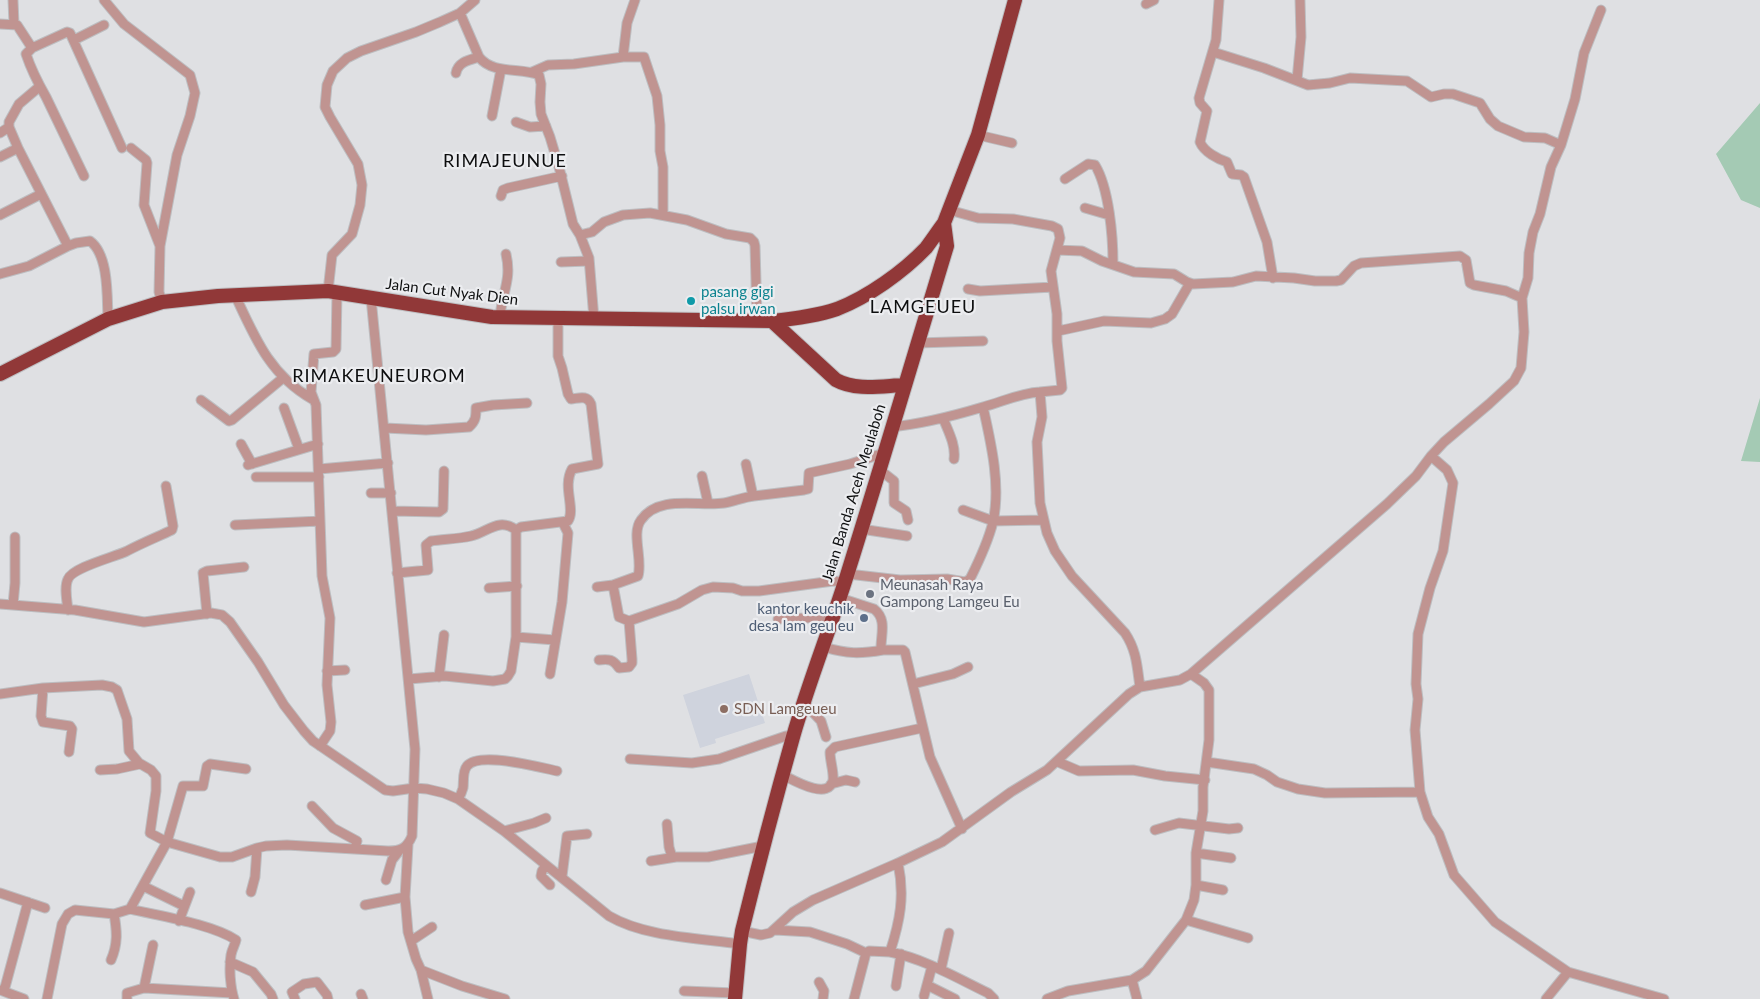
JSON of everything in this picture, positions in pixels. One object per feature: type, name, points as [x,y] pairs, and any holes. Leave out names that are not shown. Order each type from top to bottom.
[{"type":"highway","name":"Jalan Banda Aceh Meulaboh","points":[[735,996],[741,937],[763,846],[804,703],[840,598],[947,246],[947,216],[978,135],[1015,0]]},
{"type":"highway","name":"Jalan Cut Nyak Dien","points":[[0,374],[108,319],[162,302],[235,296],[332,292],[500,317],[757,319],[772,321],[818,314],[857,300],[880,285],[926,248],[947,216]]},
{"type":"highway","points":[[772,321],[836,380],[842,383],[851,387],[904,385]]},
{"type":"street","points":[[13,0],[14,24]]},
{"type":"street","points":[[104,0],[124,24],[190,75],[195,93],[190,116],[177,155],[160,246],[159,292],[162,302]]},
{"type":"street","points":[[312,399],[314,354],[336,350],[332,292],[332,255],[352,234],[360,205],[362,185],[358,164],[325,107],[327,85],[334,71],[346,58],[416,32],[460,13],[475,0]]},
{"type":"street","points":[[623,57],[627,23],[635,0]]},
{"type":"street","points":[[1219,0],[1218,26],[1213,52],[1199,98],[1200,103],[1207,111],[1200,145],[1221,160],[1227,162],[1232,174],[1244,177],[1267,242],[1274,278]]},
{"type":"street","points":[[1297,80],[1301,37],[1300,0]]},
{"type":"street","points":[[0,604],[68,610],[144,622],[207,614],[222,615],[230,622],[258,662],[284,705],[304,731],[320,746],[384,790],[444,793],[458,799],[504,831],[545,867],[562,876],[609,916],[624,925],[654,932],[741,937],[766,935],[775,930],[793,912],[813,900],[898,864],[942,842],[1011,792],[1058,762],[1084,736],[1140,687],[1180,680],[1191,674],[1387,504],[1416,476],[1431,456],[1456,430],[1514,381],[1521,368],[1524,340],[1522,298],[1528,278],[1529,253],[1533,232],[1540,214],[1551,168],[1561,146],[1575,99],[1584,53],[1601,10]]},
{"type":"street","points":[[460,13],[479,57],[488,65],[501,69],[532,72],[539,76],[541,80],[541,114],[562,176],[573,224],[580,235],[589,261],[594,319]]},
{"type":"street","points":[[0,24],[14,24],[18,26],[32,48]]},
{"type":"street","points":[[74,40],[104,25]]},
{"type":"street","points":[[84,176],[46,97],[39,87],[26,54],[32,48],[69,32],[126,148],[146,160],[144,205],[160,246]]},
{"type":"street","points":[[1213,52],[1311,86],[1350,78],[1407,81],[1431,97],[1453,94],[1480,103],[1490,119],[1498,126],[1524,137],[1545,138],[1561,146]]},
{"type":"street","points":[[456,73],[457,68],[463,62],[479,57]]},
{"type":"street","points":[[532,72],[548,65],[574,64],[623,57],[644,58],[657,96],[660,151],[663,167],[663,214]]},
{"type":"street","points":[[492,116],[501,69]]},
{"type":"street","points":[[39,87],[19,104],[9,127],[68,246]]},
{"type":"street","points":[[516,122],[530,127],[546,126]]},
{"type":"street","points":[[0,134],[9,127]]},
{"type":"street","points":[[978,135],[1012,143]]},
{"type":"street","points":[[0,156],[18,148]]},
{"type":"street","points":[[1065,179],[1088,164],[1095,165],[1105,194],[1109,215],[1113,237],[1113,264]]},
{"type":"street","points":[[501,196],[503,190],[508,188],[562,176]]},
{"type":"street","points":[[0,215],[41,194]]},
{"type":"street","points":[[1085,208],[1109,215]]},
{"type":"street","points":[[580,235],[592,232],[604,222],[623,215],[650,213],[663,214],[687,220],[726,234],[750,238],[754,242],[757,319]]},
{"type":"street","points":[[891,427],[942,418],[1022,394],[1060,390],[1062,388],[1052,266],[1057,250],[1059,232],[1056,228],[1013,219],[947,216]]},
{"type":"street","points":[[0,274],[29,266],[76,243],[90,241],[99,251],[104,265],[108,319]]},
{"type":"street","points":[[1057,250],[1082,251],[1102,261],[1137,273],[1174,274],[1190,283],[1225,283],[1256,276],[1341,280],[1352,268],[1362,263],[1460,256],[1466,260],[1470,283],[1506,291],[1522,298]]},
{"type":"street","points":[[500,317],[502,296],[508,281],[506,254]]},
{"type":"street","points":[[561,262],[589,261]]},
{"type":"street","points":[[1058,331],[1104,322],[1152,323],[1165,319],[1172,314],[1190,283]]},
{"type":"street","points":[[968,289],[980,291],[1053,287]]},
{"type":"street","points":[[235,296],[258,345],[283,378],[312,399],[316,405],[322,576],[330,618],[327,671],[331,722],[330,730],[320,746]]},
{"type":"street","points":[[371,298],[415,750],[412,836],[408,845],[405,897],[408,932],[421,970],[428,999]]},
{"type":"street","points":[[516,530],[521,527],[568,521],[571,517],[567,490],[568,476],[572,469],[598,464],[591,404],[586,398],[571,399],[568,394],[558,356],[558,318]]},
{"type":"street","points":[[917,343],[983,341]]},
{"type":"street","points":[[201,400],[229,421],[283,378]]},
{"type":"street","points":[[1040,392],[1042,417],[1037,442],[1042,520],[1055,551],[1072,576],[1125,633],[1131,642],[1135,650],[1140,687]]},
{"type":"street","points":[[384,428],[426,430],[469,427],[476,417],[476,408],[493,404],[526,403]]},
{"type":"street","points":[[613,584],[620,617],[628,621],[678,604],[702,590],[713,587],[759,591],[846,578],[968,581],[982,555],[993,521],[995,490],[993,450],[983,407]]},
{"type":"street","points":[[284,408],[298,449]]},
{"type":"street","points":[[942,418],[950,435],[954,458]]},
{"type":"street","points":[[241,444],[250,464],[318,444]]},
{"type":"street","points":[[597,587],[638,576],[641,568],[637,541],[640,520],[661,506],[722,503],[752,496],[804,490],[808,488],[810,473],[850,464],[884,453]]},
{"type":"street","points":[[1431,456],[1447,470],[1453,483],[1443,551],[1430,588],[1418,634],[1416,684],[1418,699],[1415,730],[1420,792],[1428,817],[1439,834],[1451,868],[1458,881],[1494,922],[1568,972],[1664,999]]},
{"type":"street","points":[[256,477],[319,473],[388,463]]},
{"type":"street","points":[[746,464],[752,496]]},
{"type":"street","points":[[880,470],[894,481],[894,503],[906,511],[908,520]]},
{"type":"street","points":[[393,511],[439,512],[443,509],[444,471]]},
{"type":"street","points":[[702,476],[708,503]]},
{"type":"street","points":[[68,610],[67,583],[68,578],[72,574],[172,530],[173,526],[166,486]]},
{"type":"street","points":[[371,493],[391,493]]},
{"type":"street","points":[[963,510],[993,521],[1042,520]]},
{"type":"street","points":[[235,525],[320,521]]},
{"type":"street","points":[[550,674],[562,602],[568,533],[563,523]]},
{"type":"street","points":[[397,573],[428,570],[426,545],[431,541],[472,536],[497,525],[510,526],[516,530]]},
{"type":"street","points":[[861,529],[907,536]]},
{"type":"street","points":[[409,679],[439,676],[493,682],[505,679],[511,670],[516,637],[516,530]]},
{"type":"street","points":[[13,605],[15,537]]},
{"type":"street","points":[[207,614],[203,573],[207,571],[244,568]]},
{"type":"street","points":[[489,588],[517,586]]},
{"type":"street","points":[[840,598],[878,612],[882,620],[880,646],[883,650]]},
{"type":"street","points":[[778,618],[834,617]]},
{"type":"street","points":[[599,660],[609,659],[615,661],[619,668],[629,667],[632,663],[628,621]]},
{"type":"street","points":[[439,676],[444,635]]},
{"type":"street","points":[[516,637],[555,640]]},
{"type":"street","points":[[824,647],[847,653],[883,650],[904,651],[930,757],[962,828]]},
{"type":"street","points":[[912,684],[953,674],[968,667]]},
{"type":"street","points":[[327,671],[345,670]]},
{"type":"street","points":[[1047,999],[1068,991],[1132,980],[1146,971],[1186,920],[1194,900],[1196,885],[1196,853],[1201,825],[1209,740],[1210,702],[1208,690],[1204,683],[1191,674]]},
{"type":"street","points":[[0,694],[44,688],[102,685],[117,690],[127,719],[130,751],[140,764],[151,770],[156,776],[156,791],[150,833],[167,842],[220,857],[232,857],[257,848],[287,845],[399,851]]},
{"type":"street","points":[[44,688],[41,716],[43,722],[70,726],[72,729],[69,752]]},
{"type":"street","points":[[804,703],[821,721],[826,737]]},
{"type":"street","points":[[783,775],[814,790],[826,789],[833,779],[830,752],[834,747],[922,728]]},
{"type":"street","points":[[630,759],[692,763],[720,759],[786,736],[794,736]]},
{"type":"street","points":[[458,799],[463,788],[465,768],[475,761],[508,760],[557,771]]},
{"type":"street","points":[[1058,762],[1079,771],[1133,770],[1165,776],[1205,780]]},
{"type":"street","points":[[1206,762],[1254,768],[1278,782],[1301,789],[1325,793],[1420,792]]},
{"type":"street","points":[[100,770],[117,769],[140,764]]},
{"type":"street","points":[[130,909],[167,842],[183,786],[203,786],[207,766],[210,764],[246,769]]},
{"type":"street","points":[[831,784],[846,780],[855,782]]},
{"type":"street","points":[[312,806],[333,828],[357,841],[355,849]]},
{"type":"street","points":[[504,831],[546,818]]},
{"type":"street","points":[[1156,830],[1179,823],[1238,828]]},
{"type":"street","points":[[667,824],[672,857]]},
{"type":"street","points":[[562,876],[567,836],[586,834]]},
{"type":"street","points":[[386,880],[392,860],[399,851],[408,845]]},
{"type":"street","points":[[651,861],[672,857],[708,857],[763,846]]},
{"type":"street","points":[[251,892],[255,877],[257,848]]},
{"type":"street","points":[[1196,853],[1232,858]]},
{"type":"street","points":[[890,952],[901,909],[901,884],[898,864]]},
{"type":"street","points":[[545,867],[541,874],[542,878],[550,885]]},
{"type":"street","points":[[1196,885],[1223,890]]},
{"type":"street","points":[[142,886],[184,906]]},
{"type":"street","points":[[179,921],[190,892]]},
{"type":"street","points":[[0,893],[45,908]]},
{"type":"street","points":[[365,905],[405,897]]},
{"type":"street","points":[[24,999],[2,991],[28,902]]},
{"type":"street","points":[[46,999],[62,924],[72,911],[79,909],[114,914],[130,909],[213,930],[236,940],[230,962],[233,996],[163,994],[144,988],[128,993],[127,999]]},
{"type":"street","points":[[111,960],[118,934],[114,914]]},
{"type":"street","points":[[1186,920],[1248,938]]},
{"type":"street","points":[[411,941],[432,927]]},
{"type":"street","points":[[775,930],[810,932],[847,944],[866,953],[869,951],[900,954],[936,968],[988,997]]},
{"type":"street","points":[[924,996],[949,933]]},
{"type":"street","points":[[144,988],[153,945]]},
{"type":"street","points":[[854,999],[866,953]]},
{"type":"street","points":[[896,986],[900,954]]},
{"type":"street","points":[[230,962],[253,972],[272,994],[273,999]]},
{"type":"street","points":[[421,970],[462,986],[505,999]]},
{"type":"street","points":[[1546,999],[1568,972]]},
{"type":"street","points":[[1132,980],[1137,999]]},
{"type":"street","points":[[296,999],[292,992],[304,984],[317,982],[328,999]]},
{"type":"street","points":[[819,982],[824,991],[824,999]]},
{"type":"street","points":[[927,985],[955,999]]},
{"type":"street","points":[[684,991],[735,996]]},
{"type":"shaded area","name":"SDN Lamgeueu","points":[[749,674],[765,723],[715,739],[716,743],[700,748],[683,695]]},
{"type":"green space","points":[[1760,103],[1760,208],[1741,200],[1716,154]]},
{"type":"green space","points":[[1760,398],[1760,462],[1741,461]]},
{"type":"place","name":"pasang gigi palsu irwan","points":[[691,301]]},
{"type":"place","name":"Meunasah Raya Gampong Lamgeu Eu","points":[[870,594]]},
{"type":"place","name":"kantor keuchik desa lam geu eu","points":[[864,618]]},
{"type":"place","name":"SDN Lamgeueu","points":[[724,709]]},
{"type":"district","name":"RIMAJEUNUE","points":[[505,161]]},
{"type":"district","name":"LAMGEUEU","points":[[923,307]]},
{"type":"district","name":"RIMAKEUNEUROM","points":[[379,376]]}]
